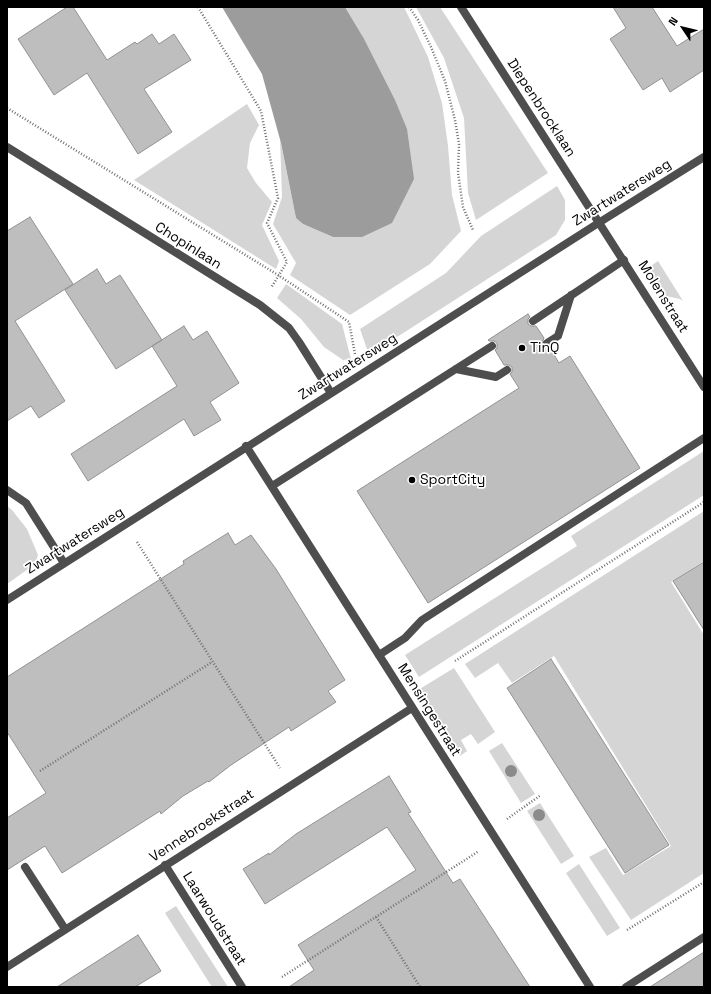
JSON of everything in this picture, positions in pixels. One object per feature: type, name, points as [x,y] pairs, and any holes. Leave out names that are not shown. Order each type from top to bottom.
[{"type":"street","name":"Diepenbrocklaan","points":[[462,7],[600,222]]},
{"type":"street","name":"Chopinlaan","points":[[7,147],[260,306],[289,328],[331,393]]},
{"type":"street","name":"Zwartwatersweg","points":[[7,600],[246,446],[704,157]]},
{"type":"street","name":"Molenstraat","points":[[600,222],[704,387]]},
{"type":"street","points":[[532,321],[624,260]]},
{"type":"street","points":[[547,343],[558,336],[571,295]]},
{"type":"street","points":[[272,486],[492,346]]},
{"type":"street","points":[[456,369],[496,377],[507,370]]},
{"type":"street","points":[[379,655],[405,638],[422,620],[704,438]]},
{"type":"street","name":"Mensingestraat","points":[[246,446],[590,987]]},
{"type":"street","points":[[7,490],[26,503],[64,563]]},
{"type":"street","name":"Vennebroekstraat","points":[[7,967],[412,708]]},
{"type":"street","name":"Laarwoudstraat","points":[[165,865],[242,987]]},
{"type":"street","points":[[25,867],[65,929]]},
{"type":"street","points":[[626,987],[704,937]]},
{"type":"path","points":[[198,7],[261,111],[278,198],[267,223],[287,262],[260,306]]},
{"type":"path","points":[[409,7],[418,20],[431,47],[445,82],[455,120],[458,144],[458,173],[463,207],[473,230]]},
{"type":"path","points":[[7,108],[278,275],[348,322],[356,358]]},
{"type":"path","points":[[455,661],[704,502]]},
{"type":"path","points":[[125,524],[291,785]]},
{"type":"path","points":[[40,771],[212,662]]},
{"type":"path","points":[[489,830],[541,796]]},
{"type":"path","points":[[282,977],[496,840]]},
{"type":"path","points":[[627,930],[704,882]]},
{"type":"path","points":[[376,917],[420,987]]},
{"type":"shaded area","points":[[222,7],[345,7],[363,37],[395,100],[407,129],[414,179],[392,223],[362,237],[333,237],[303,224],[296,218],[281,143],[262,74]]},
{"type":"shaded area","points":[[345,7],[404,7],[428,57],[442,103],[448,146],[452,195],[461,231],[430,264],[350,315],[290,275],[296,263],[273,224],[282,197],[280,139],[296,218],[303,224],[333,237],[363,37]]},
{"type":"shaded area","points":[[416,7],[440,7],[548,173],[476,220],[468,193],[464,118],[444,58]]},
{"type":"shaded area","points":[[247,104],[259,125],[250,143],[247,168],[256,183],[272,202],[262,225],[279,261],[276,269],[134,180]]},
{"type":"shaded area","points":[[557,186],[565,200],[565,220],[556,235],[369,355],[360,329],[446,273],[481,236]]},
{"type":"shaded area","points":[[658,261],[683,301],[666,296],[662,291],[648,268]]},
{"type":"shaded area","points":[[286,284],[342,324],[351,359],[343,360],[324,347],[301,319],[277,298]]},
{"type":"shaded area","points":[[704,451],[704,495],[419,677],[405,655],[577,546],[571,536]]},
{"type":"shaded area","points":[[7,506],[27,529],[38,555],[35,564],[7,584]]},
{"type":"shaded area","points":[[704,511],[704,561],[671,582],[704,635],[704,873],[631,920],[589,857],[606,848],[623,875],[671,846],[554,656],[512,683],[498,663],[475,678],[465,664]]},
{"type":"shaded area","points":[[454,668],[495,732],[478,744],[471,734],[461,740],[467,751],[460,756],[418,690]]},
{"type":"shaded area","points":[[502,743],[535,794],[521,803],[489,751]]},
{"type":"shaded area","points":[[540,803],[574,856],[561,864],[527,811]]},
{"type":"shaded area","points":[[579,864],[620,928],[607,936],[566,873]]},
{"type":"shaded area","points":[[176,906],[228,987],[212,987],[165,913]]},
{"type":"building","points":[[67,7],[73,7],[107,60],[135,42],[137,44],[152,34],[159,44],[174,34],[191,60],[144,89],[172,132],[138,154],[87,73],[54,95],[18,39]]},
{"type":"building","points":[[613,7],[652,7],[677,46],[704,29],[704,70],[670,92],[662,78],[643,90],[610,39],[626,28]]},
{"type":"building","points":[[30,217],[73,284],[15,321],[65,401],[39,418],[31,406],[7,421],[7,231]]},
{"type":"building","points":[[97,269],[106,284],[120,275],[162,340],[116,369],[65,290]]},
{"type":"building","points":[[528,314],[530,317],[528,319],[528,324],[531,326],[536,326],[544,338],[542,343],[543,346],[550,348],[559,363],[570,356],[640,468],[428,603],[357,491],[519,388],[510,374],[512,372],[512,367],[509,365],[504,365],[495,350],[497,348],[497,343],[488,340]]},
{"type":"building","points":[[184,326],[193,340],[207,331],[239,383],[210,402],[221,420],[194,436],[184,419],[88,481],[71,454],[177,386],[152,346]]},
{"type":"building","points":[[228,533],[235,545],[251,535],[276,569],[345,680],[328,691],[336,702],[291,731],[289,727],[231,765],[209,782],[208,781],[183,796],[161,814],[160,811],[62,873],[45,846],[7,870],[7,818],[46,793],[7,732],[7,677],[184,564],[183,561]]},
{"type":"building","points":[[704,562],[704,630],[673,581]]},
{"type":"building","points":[[551,659],[669,845],[625,873],[507,688]]},
{"type":"building","points":[[389,776],[411,812],[408,813],[453,883],[460,879],[530,987],[289,987],[314,970],[298,945],[416,870],[387,827],[265,904],[243,869],[269,853],[269,855],[296,834]]},
{"type":"building","points":[[138,935],[161,971],[135,987],[57,987]]},
{"type":"building","points":[[704,952],[704,987],[650,987]]},
{"type":"place","name":"TinQ","points":[[522,348]]},
{"type":"place","name":"SportCity","points":[[412,480]]}]
